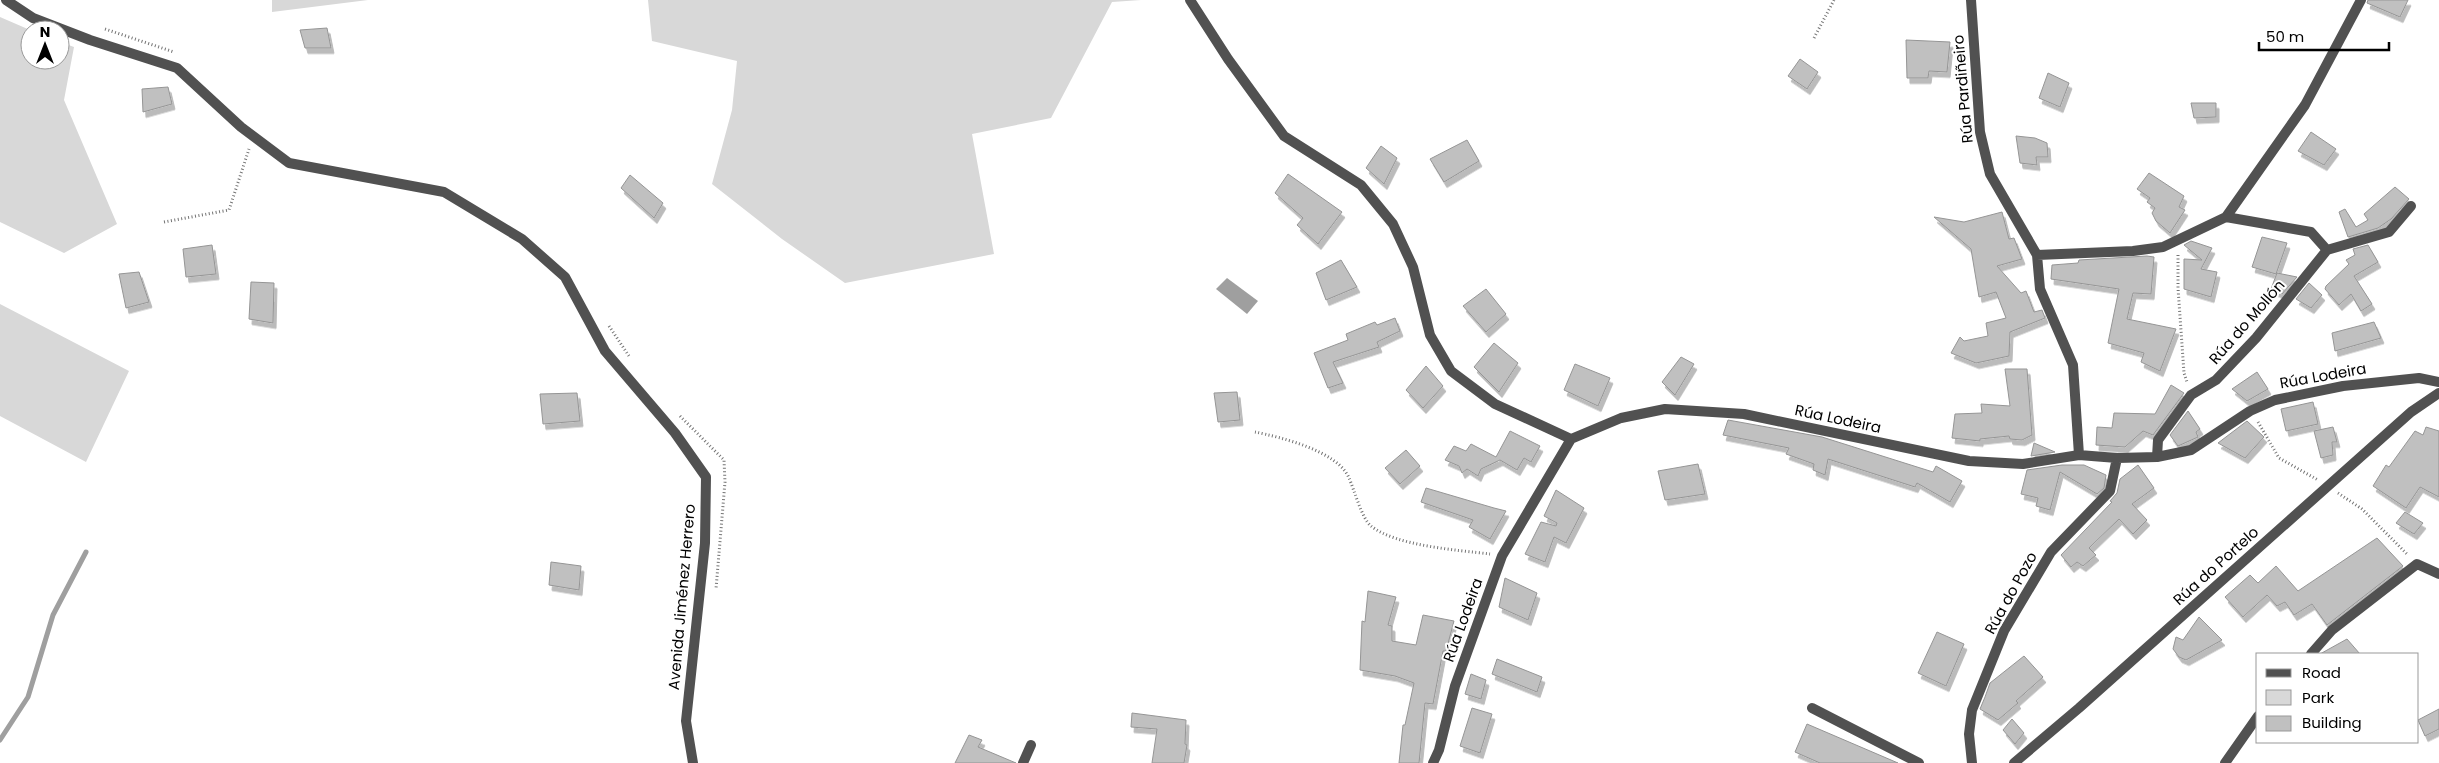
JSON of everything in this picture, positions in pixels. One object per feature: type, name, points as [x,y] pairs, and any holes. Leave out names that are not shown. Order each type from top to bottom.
[{"type":"street","name":"Avenida Jiménez Herrero","points":[[6,0],[34,18],[82,37],[177,68],[253,136],[289,163],[444,192],[522,239],[565,277],[605,351],[675,433],[706,477],[705,543],[686,720],[693,763]]},
{"type":"street","points":[[1190,0],[1228,59],[1284,136],[1360,185],[1393,224],[1413,267],[1430,335],[1451,372],[1495,404],[1571,439]]},
{"type":"street","name":"Rúa Pardiñeiro","points":[[1971,0],[1980,132],[1990,174],[2037,255],[2040,289],[2073,365],[2079,455]]},
{"type":"street","points":[[2037,255],[2143,250],[2163,247],[2226,217],[2305,106],[2361,0]]},
{"type":"street","points":[[2226,217],[2311,232],[2327,250],[2389,232],[2411,206]]},
{"type":"street","name":"Rúa do Mollón","points":[[2157,457],[2158,440],[2191,396],[2216,380],[2230,366],[2256,338],[2327,250]]},
{"type":"street","name":"Rúa Lodeira","points":[[1433,763],[1439,750],[1455,686],[1502,556],[1571,439],[1621,418],[1664,409],[1744,414],[1969,461],[2023,464],[2079,455],[2117,458],[2157,457],[2191,450],[2250,411],[2274,400],[2343,386],[2419,378],[2439,382]]},
{"type":"street","name":"Rúa do Portelo","points":[[2014,763],[2410,412],[2439,393]]},
{"type":"street","name":"Rúa do Pozo","points":[[1972,763],[1969,734],[1972,710],[2004,631],[2051,552],[2110,490],[2117,458]]},
{"type":"street","points":[[2312,653],[2332,630],[2417,564],[2439,574]]},
{"type":"street","points":[[1812,708],[1919,763]]},
{"type":"street","points":[[2225,763],[2256,719]]},
{"type":"street","points":[[1023,763],[1030,745]]},
{"type":"path","points":[[1814,38],[1834,0]]},
{"type":"path","points":[[97,26],[172,50],[179,56]]},
{"type":"path","points":[[164,222],[229,210],[253,136]]},
{"type":"path","points":[[2191,235],[2177,256],[2184,373],[2191,396]]},
{"type":"path","points":[[607,324],[630,357]]},
{"type":"path","points":[[2250,411],[2279,458],[2328,486],[2362,509],[2417,564]]},
{"type":"path","points":[[678,414],[724,460],[725,482],[721,549],[715,595]]},
{"type":"path","points":[[1255,432],[1283,438],[1326,455],[1348,475],[1369,525],[1394,538],[1502,556]]},
{"type":"green space","points":[[272,0],[368,0],[272,12]]},
{"type":"green space","points":[[648,0],[1141,0],[1112,2],[1051,118],[972,134],[994,254],[845,283],[782,239],[712,184],[732,110],[737,61],[652,41]]},
{"type":"green space","points":[[0,17],[20,26],[20,70],[70,70],[64,100],[117,224],[64,253],[0,222]]},
{"type":"green space","points":[[70,46],[74,47],[70,68]]},
{"type":"green space","points":[[0,304],[129,371],[86,462],[0,416]]},
{"type":"shaded area","points":[[1227,278],[1258,301],[1247,314],[1216,289]]},
{"type":"building","points":[[2368,0],[2408,0],[2400,17],[2367,3]]},
{"type":"building","points":[[327,28],[331,48],[305,48],[300,30]]},
{"type":"building","points":[[1906,40],[1950,42],[1947,72],[1929,71],[1928,78],[1907,78]]},
{"type":"building","points":[[1800,59],[1818,72],[1807,89],[1788,76]]},
{"type":"building","points":[[2048,73],[2069,83],[2060,107],[2039,98]]},
{"type":"building","points":[[168,87],[172,104],[143,112],[142,89]]},
{"type":"building","points":[[2191,103],[2216,103],[2216,117],[2194,118]]},
{"type":"building","points":[[2311,132],[2336,149],[2324,165],[2298,151]]},
{"type":"building","points":[[2016,136],[2035,138],[2047,143],[2048,157],[2036,157],[2037,165],[2020,163]]},
{"type":"building","points":[[1467,140],[1479,161],[1444,182],[1430,159]]},
{"type":"building","points":[[1381,146],[1397,158],[1384,184],[1366,168]]},
{"type":"building","points":[[2149,173],[2184,196],[2179,207],[2185,210],[2170,233],[2156,221],[2152,213],[2155,208],[2147,202],[2150,198],[2137,189]]},
{"type":"building","points":[[1288,174],[1342,212],[1318,244],[1297,225],[1303,218],[1275,193]]},
{"type":"building","points":[[630,175],[663,203],[654,218],[621,188]]},
{"type":"building","points":[[2395,187],[2409,199],[2391,219],[2378,228],[2348,237],[2339,212],[2345,209],[2356,227],[2368,220],[2364,214]]},
{"type":"building","points":[[2002,212],[2009,239],[2014,238],[2022,259],[1997,266],[2021,293],[2026,291],[2034,312],[2042,310],[2045,318],[2010,332],[2009,356],[1976,363],[1951,353],[1960,337],[1964,341],[1988,336],[1986,323],[2006,318],[1996,292],[1979,297],[1971,249],[1934,217],[1964,222]]},
{"type":"building","points":[[2262,237],[2287,243],[2276,274],[2252,267]]},
{"type":"building","points":[[2191,241],[2212,248],[2201,269],[2217,272],[2211,297],[2184,289],[2184,259],[2202,260],[2184,245]]},
{"type":"building","points":[[212,245],[216,274],[186,277],[183,249]]},
{"type":"building","points":[[2368,245],[2378,262],[2354,276],[2372,304],[2361,311],[2351,294],[2339,305],[2325,289],[2326,286],[2349,264],[2346,260],[2355,255],[2353,249]]},
{"type":"building","points":[[2154,257],[2151,294],[2133,293],[2127,319],[2176,329],[2160,371],[2141,362],[2144,353],[2108,343],[2119,289],[2051,279],[2052,265],[2078,263],[2079,260]]},
{"type":"building","points":[[1341,260],[1357,287],[1326,300],[1316,273]]},
{"type":"building","points":[[139,272],[149,302],[126,308],[119,274]]},
{"type":"building","points":[[2277,273],[2297,277],[2282,294],[2271,289]]},
{"type":"building","points":[[251,282],[274,283],[273,323],[249,319]]},
{"type":"building","points":[[2309,283],[2322,295],[2311,308],[2296,299]]},
{"type":"building","points":[[1486,289],[1506,314],[1486,332],[1463,306]]},
{"type":"building","points":[[1395,318],[1400,331],[1377,342],[1379,347],[1333,362],[1343,383],[1328,388],[1314,353],[1348,340],[1346,334],[1375,322],[1377,325]]},
{"type":"building","points":[[2374,322],[2381,338],[2335,351],[2332,333]]},
{"type":"building","points":[[1494,343],[1518,363],[1499,392],[1474,367]]},
{"type":"building","points":[[1681,357],[1694,364],[1675,395],[1662,382]]},
{"type":"building","points":[[1575,364],[1610,378],[1598,406],[1564,390]]},
{"type":"building","points":[[1426,366],[1443,386],[1423,408],[1406,390]]},
{"type":"building","points":[[2005,369],[2027,369],[2032,435],[2022,440],[2010,439],[2009,436],[1980,439],[1980,441],[1952,438],[1955,414],[1982,413],[1981,404],[2010,406]]},
{"type":"building","points":[[2257,372],[2268,389],[2247,401],[2232,389]]},
{"type":"building","points":[[2171,385],[2184,393],[2153,435],[2143,431],[2125,447],[2096,445],[2097,427],[2112,428],[2114,413],[2155,414]]},
{"type":"building","points":[[1237,392],[1240,420],[1218,422],[1214,393]]},
{"type":"building","points":[[577,393],[580,421],[543,424],[540,394]]},
{"type":"building","points":[[2313,402],[2318,424],[2286,431],[2281,409]]},
{"type":"building","points":[[2188,411],[2200,429],[2196,432],[2198,437],[2178,446],[2170,435]]},
{"type":"building","points":[[1728,420],[1822,437],[1933,472],[1936,466],[1962,481],[1950,502],[1917,483],[1915,487],[1828,459],[1825,475],[1813,470],[1814,464],[1786,454],[1789,448],[1723,435]]},
{"type":"building","points":[[2247,421],[2264,437],[2245,458],[2218,443]]},
{"type":"building","points":[[2333,427],[2337,442],[2332,442],[2333,455],[2321,458],[2314,431]]},
{"type":"building","points":[[2426,427],[2439,431],[2439,497],[2420,487],[2406,508],[2373,486],[2386,465],[2389,467],[2415,431],[2423,435]]},
{"type":"building","points":[[1510,431],[1540,446],[1531,462],[1524,458],[1517,470],[1500,460],[1481,469],[1478,476],[1467,469],[1462,473],[1459,466],[1445,460],[1454,446],[1466,451],[1471,444],[1496,457]]},
{"type":"building","points":[[2034,443],[2055,452],[2031,456]]},
{"type":"building","points":[[1406,450],[1420,466],[1400,484],[1385,468]]},
{"type":"building","points":[[1698,464],[1705,494],[1665,500],[1658,471]]},
{"type":"building","points":[[2062,465],[2084,465],[2106,475],[2104,488],[2097,494],[2060,472],[2050,510],[2036,506],[2038,498],[2021,494],[2027,470]]},
{"type":"building","points":[[2138,465],[2154,488],[2132,504],[2147,520],[2133,534],[2119,519],[2089,548],[2096,555],[2083,566],[2077,562],[2071,567],[2061,555],[2112,502],[2110,501],[2117,493],[2120,479]]},
{"type":"building","points":[[1426,488],[1506,511],[1490,539],[1469,527],[1473,520],[1421,502]]},
{"type":"building","points":[[1556,490],[1584,508],[1566,543],[1554,537],[1545,562],[1525,554],[1541,522],[1556,526],[1557,523],[1544,516]]},
{"type":"building","points":[[2405,512],[2423,523],[2414,534],[2396,523]]},
{"type":"building","points":[[2377,538],[2403,566],[2327,625],[2312,604],[2294,615],[2285,602],[2277,606],[2267,595],[2243,617],[2225,597],[2250,575],[2258,583],[2276,566],[2298,591]]},
{"type":"building","points":[[551,562],[581,566],[579,590],[549,585]]},
{"type":"building","points":[[1505,578],[1537,593],[1528,620],[1499,607]]},
{"type":"building","points":[[1368,591],[1396,597],[1388,625],[1392,626],[1392,641],[1416,645],[1423,615],[1454,621],[1446,651],[1443,651],[1433,704],[1425,703],[1419,763],[1399,763],[1403,725],[1405,725],[1414,683],[1395,676],[1360,670],[1362,621],[1365,622]]},
{"type":"building","points":[[2199,617],[2222,640],[2186,660],[2179,657],[2173,649],[2176,637],[2183,640]]},
{"type":"building","points":[[1937,632],[1964,644],[1946,686],[1918,673]]},
{"type":"building","points":[[2347,639],[2359,653],[2322,653]]},
{"type":"building","points":[[2024,656],[2043,677],[2016,701],[2018,703],[1998,720],[1980,709],[1990,683]]},
{"type":"building","points":[[1497,659],[1542,677],[1537,692],[1492,674]]},
{"type":"building","points":[[1471,674],[1486,680],[1481,699],[1465,694]]},
{"type":"building","points":[[1472,708],[1492,714],[1480,753],[1460,746]]},
{"type":"building","points":[[2439,709],[2439,729],[2425,736],[2419,719]]},
{"type":"building","points":[[1132,713],[1186,720],[1185,744],[1187,745],[1184,763],[1152,763],[1157,729],[1131,727]]},
{"type":"building","points":[[2012,719],[2024,733],[2015,744],[2003,730]]},
{"type":"building","points":[[1807,724],[1898,763],[1820,763],[1795,752]]},
{"type":"building","points":[[969,735],[982,740],[978,747],[1016,763],[955,763]]},
{"type":"waterway","points":[[0,740],[28,697],[53,615],[86,552]]}]
